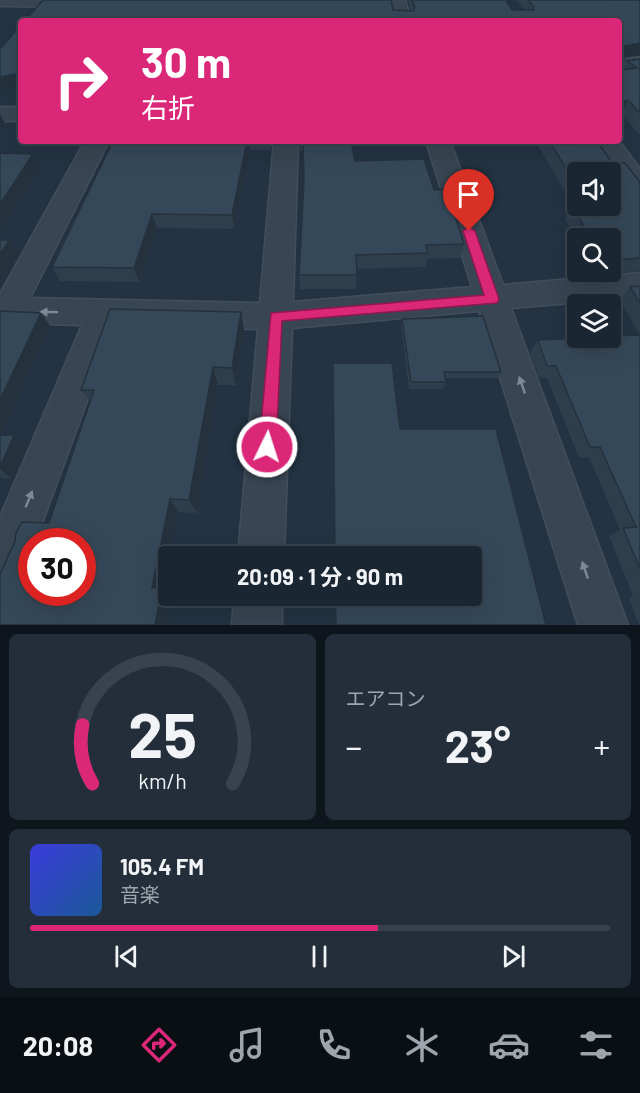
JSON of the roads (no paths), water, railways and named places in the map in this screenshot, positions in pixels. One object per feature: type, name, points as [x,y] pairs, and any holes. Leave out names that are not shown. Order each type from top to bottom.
[{"type":"street","points":[[397,0],[401,18]]},
{"type":"street","points":[[0,1],[106,2]]},
{"type":"street","points":[[34,18],[50,1]]},
{"type":"street","points":[[622,66],[640,63]]},
{"type":"street","points":[[0,114],[18,114]]},
{"type":"street","points":[[95,144],[3,310],[276,316],[640,285]]},
{"type":"street","points":[[262,546],[286,144]]},
{"type":"street","points":[[439,144],[603,625]]},
{"type":"street","points":[[609,144],[640,187]]},
{"type":"street","points":[[0,573],[103,313]]},
{"type":"street","points":[[257,625],[258,606]]}]
